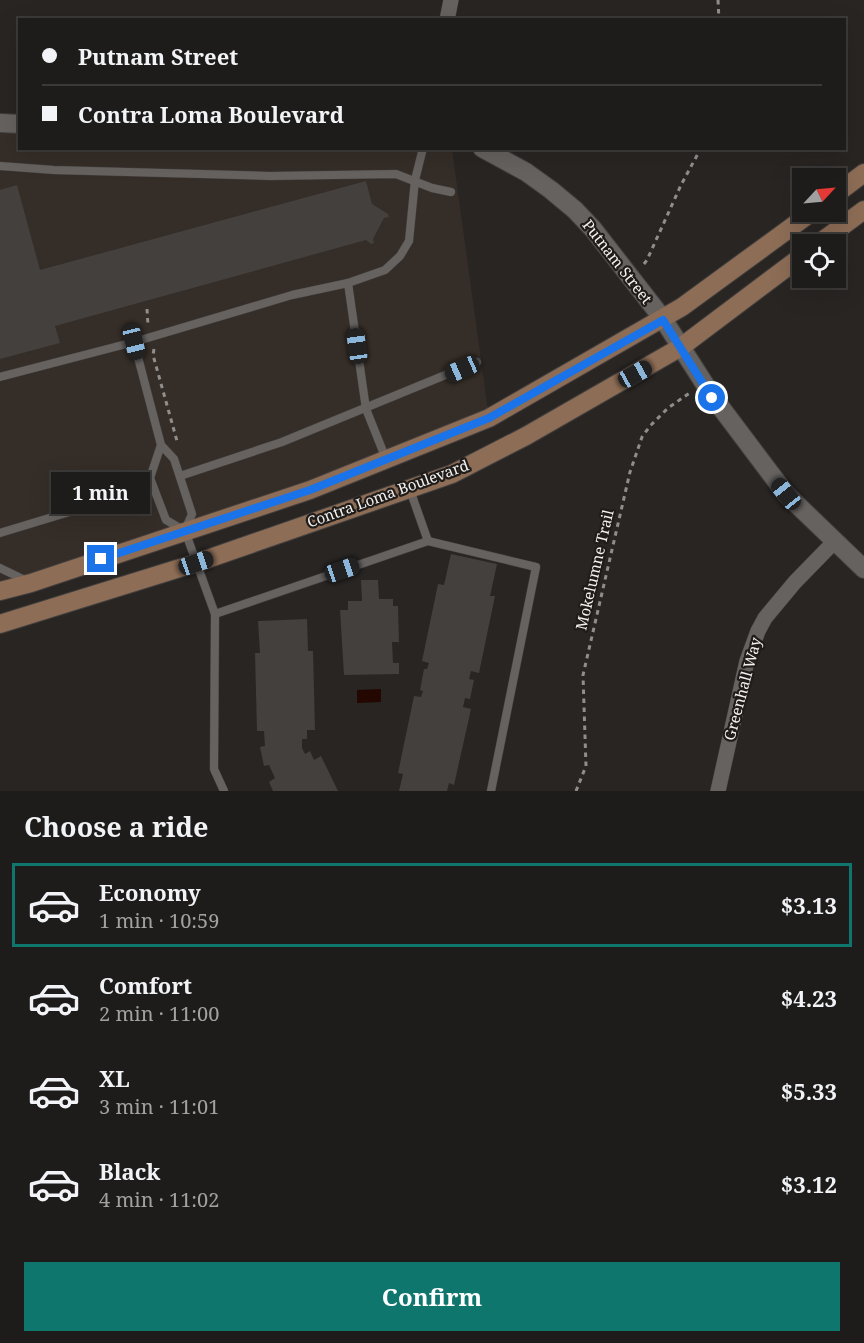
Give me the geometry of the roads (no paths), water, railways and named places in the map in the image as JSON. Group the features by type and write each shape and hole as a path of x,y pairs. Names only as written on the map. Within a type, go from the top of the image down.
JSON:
{"main road":[{"path":"846,186 864,173"},
{"path":"832,234 864,210"},
{"name":"Contra Loma Boulevard","path":"0,591 32,583 310,490 489,418 682,308 798,222"},
{"name":"Contra Loma Boulevard","path":"0,624 196,563 452,474 526,436 681,347 792,264"}],"street":[{"path":"447,18 451,0"},
{"path":"0,123 18,124"},
{"name":"Putnam Street","path":"486,150 526,172 575,210 593,229 663,320 703,383 750,449 786,494 864,569"},
{"name":"Greenhall Way","path":"718,791 747,661 758,631 765,618 795,582 834,542"}],"lane":[{"path":"0,377 134,342 292,295 348,283 385,270 400,256 409,241 415,180 422,150"},
{"path":"0,166 54,170 270,176 396,174 432,188 451,192"},
{"path":"348,283 366,409 387,460"},
{"path":"134,342 160,445 174,459 192,514 185,531"},
{"path":"180,477 282,442 477,363"},
{"path":"160,445 150,478 166,520 185,531 215,614 214,769 225,791"},
{"path":"0,533 122,496 150,478"},
{"path":"410,489 428,541"},
{"path":"215,614 428,541 537,567 490,791"},
{"path":"0,568 32,583"}]}
